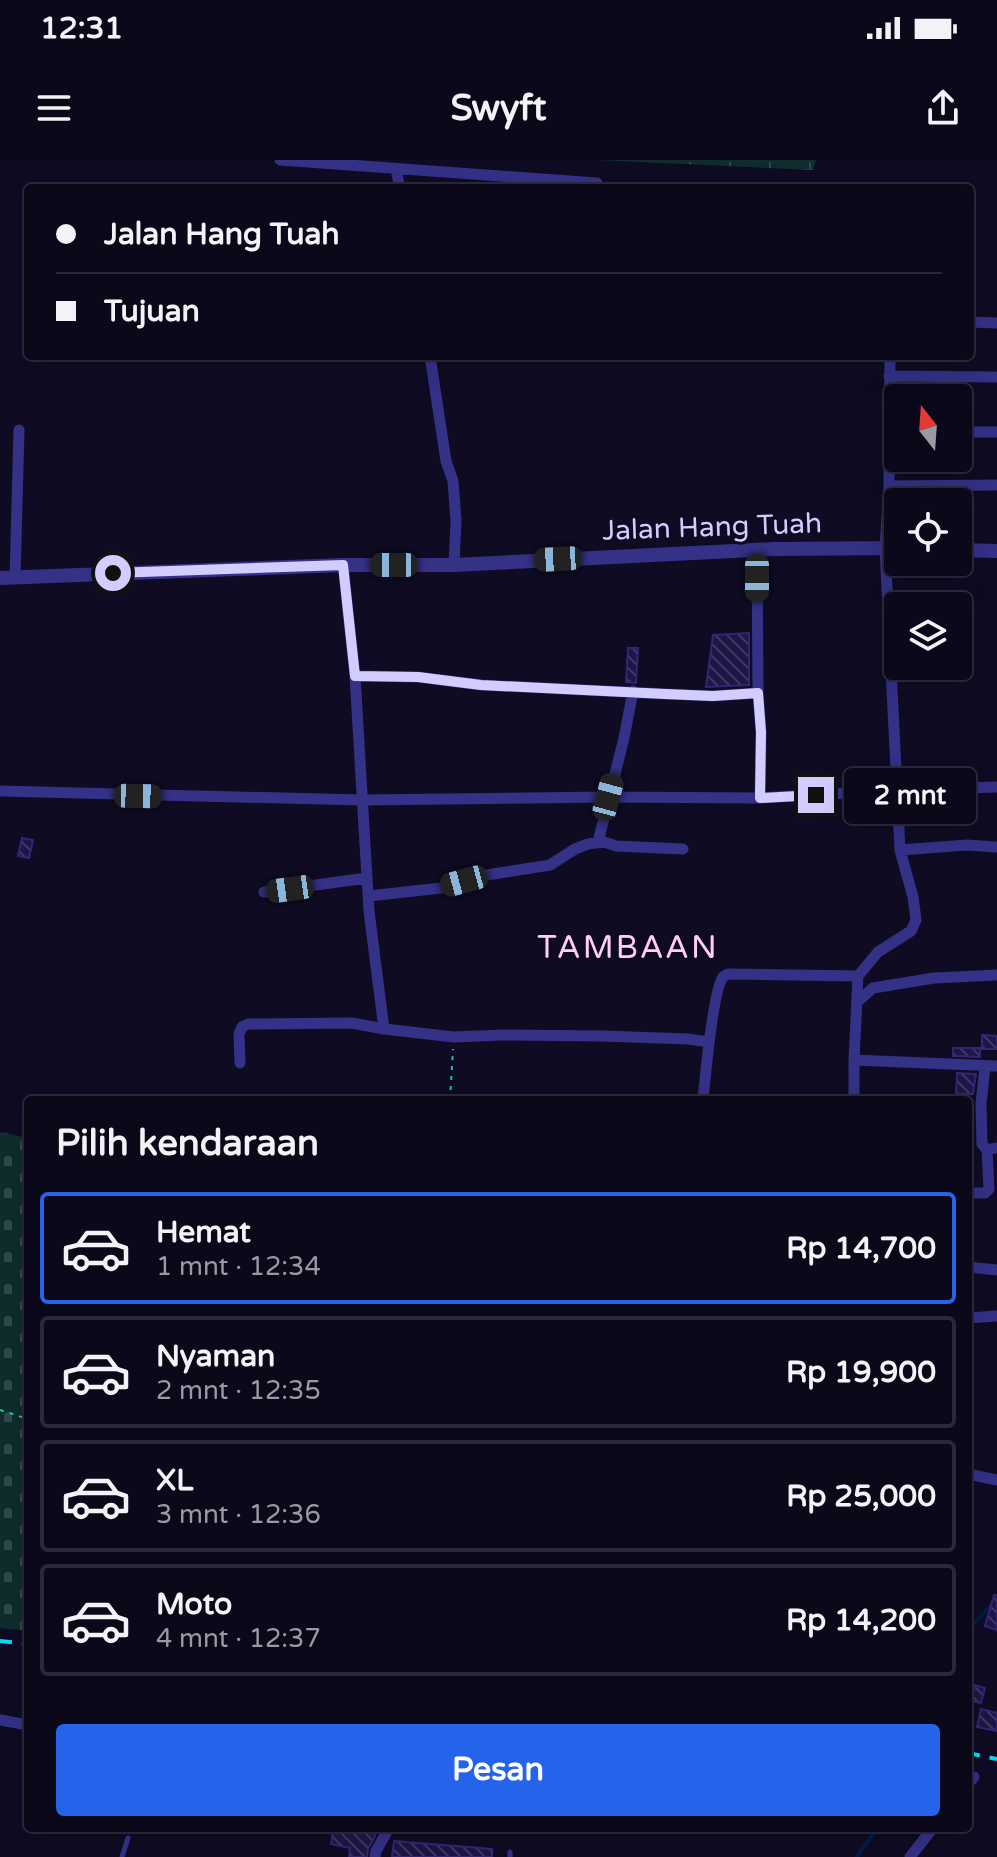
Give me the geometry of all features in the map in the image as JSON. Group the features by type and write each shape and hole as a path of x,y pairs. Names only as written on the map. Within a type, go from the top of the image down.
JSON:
{"street":[{"path":"280,160 597,183"},
{"path":"396,170 399,184"},
{"path":"974,322 997,323"},
{"path":"431,360 446,461 453,481 456,520 454,565"},
{"path":"890,360 890,384"},
{"path":"889,376 997,377"},
{"path":"8,578 19,430"},
{"path":"972,432 997,432"},
{"path":"890,472 889,486 997,485"},
{"name":"Jalan Hang Tuah","path":"8,578 343,565 454,565 757,550 884,548"},
{"path":"757,550 760,798"},
{"path":"972,550 997,551"},
{"path":"343,565 355,676 369,911 384,1029"},
{"path":"854,1096 858,976 878,952 911,931 916,920 900,850 893,576"},
{"path":"355,676 418,677 481,685 713,696 758,693"},
{"path":"598,842 633,691"},
{"path":"0,791 361,800 760,798 997,787"},
{"path":"369,896 441,888 487,875 550,865 575,849 598,842 616,846 683,849"},
{"path":"900,850 967,845 997,847"},
{"path":"264,892 367,878"},
{"path":"703,1096 709,1042 722,978 728,974 858,976"},
{"path":"857,1002 873,988 934,978 997,975"},
{"path":"240,1063 239,1034 242,1027 248,1024 352,1023 454,1037 603,1036 709,1042"},
{"path":"854,1060 991,1066 981,1104 982,1144 992,1149 988,1192 972,1193"},
{"path":"972,1267 997,1270"},
{"path":"972,1318 997,1316"},
{"path":"972,1475 997,1480"},
{"path":"0,1720 24,1724"},
{"path":"375,1857 387,1832"},
{"path":"910,1857 930,1832"}],"lane":[{"path":"122,1857 128,1838"}],"path":[{"path":"450,1096 454,1037"},
{"path":"0,1410 24,1418"}],"green space":[{"path":"597,160 816,160 813,170"},
{"path":"0,1132 24,1137 24,1631 0,1628"}],"building":[{"path":"749,633 749,685 706,687 713,635"},
{"path":"628,648 638,648 636,683 626,682"},
{"path":"22,838 33,840 29,858 18,856"},
{"path":"982,1035 997,1036 997,1049 982,1049"},
{"path":"953,1048 980,1048 980,1057 953,1056"},
{"path":"957,1073 976,1074 973,1094 956,1094"},
{"path":"994,1595 997,1595 997,1630 985,1626"},
{"path":"975,1685 985,1688 981,1703 972,1701"},
{"path":"981,1709 997,1713 997,1731 977,1727"},
{"path":"333,1832 376,1832 367,1857 349,1857 350,1848 331,1844"},
{"path":"394,1841 492,1849 492,1857 392,1857"}],"waterway":[{"path":"972,1626 997,1599"},
{"path":"857,1857 874,1832"}],"railway":[{"path":"0,1641 24,1644"},
{"path":"972,1754 997,1759"}],"district":[{"name":"TAMBAAN","path":"628,948"}],"route":[{"path":"113,573 343,565 355,676 418,677 481,685 665,694 713,696 758,693 760,798 816,795"}]}
